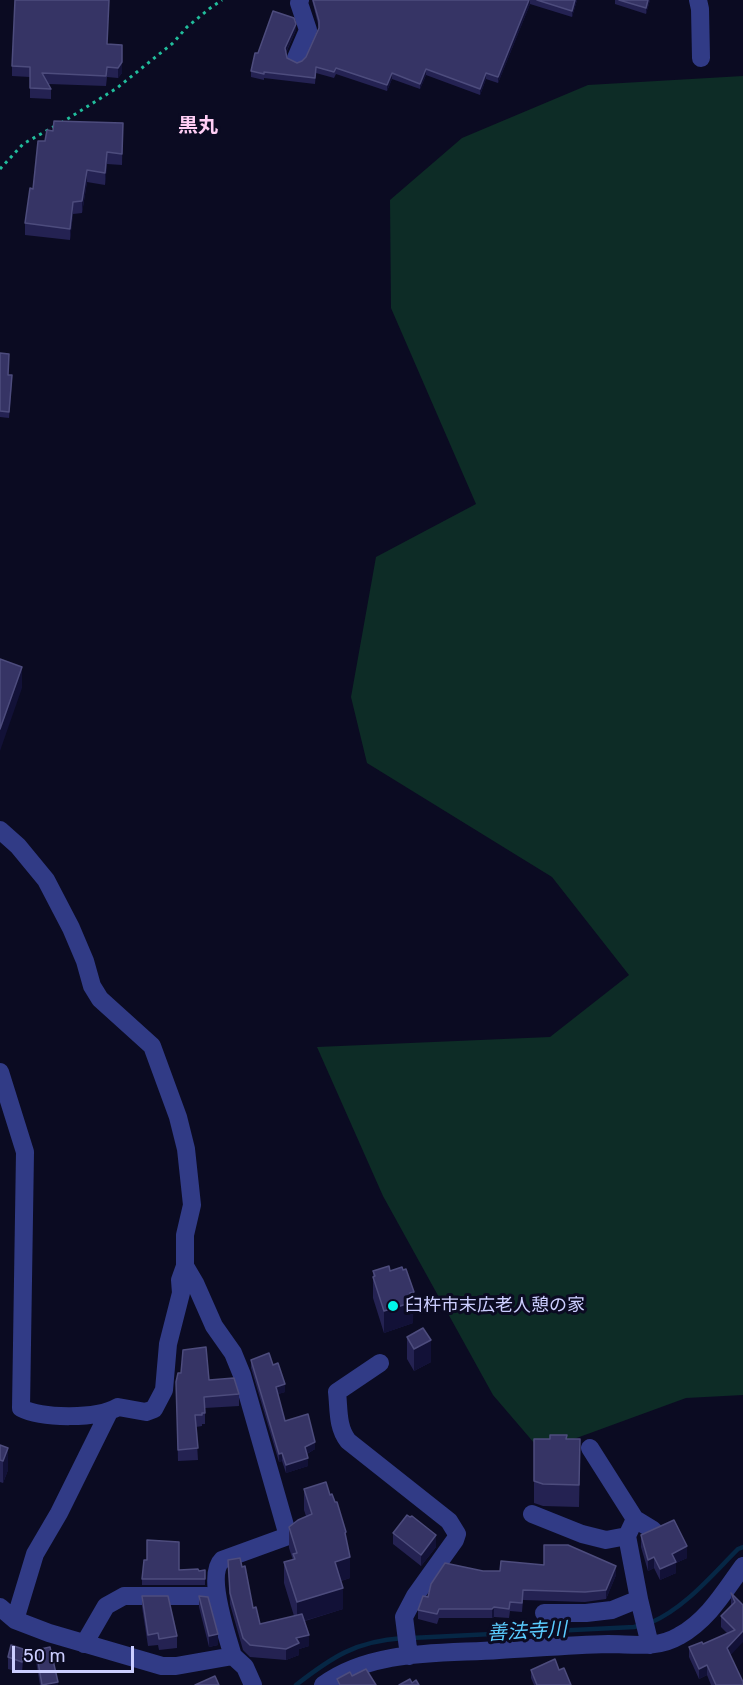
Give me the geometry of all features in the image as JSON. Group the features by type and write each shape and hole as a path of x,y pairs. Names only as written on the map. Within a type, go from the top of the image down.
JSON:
{"street":[{"path":"296,58 308,30 300,0"},
{"path":"698,0 701,58"},
{"path":"0,830 18,846 46,880 71,928 85,961 92,986 100,999 152,1046 178,1117 186,1149 192,1205 185,1235 185,1266 180,1280 181,1293 168,1344 164,1390 154,1409 146,1412 118,1407 109,1412 53,1417 31,1413 21,1408 25,1152 0,1072"},
{"path":"185,1266 214,1326 233,1353 242,1375 288,1536 222,1560 217,1566 217,1598 233,1656 245,1667 253,1685"},
{"path":"380,1363 337,1392 340,1429 348,1441 449,1521 457,1534 404,1617 409,1653"},
{"path":"15,1620 35,1554 109,1412"},
{"path":"590,1448 635,1519 653,1530"},
{"path":"532,1514 582,1534 606,1540 627,1536"},
{"path":"635,1519 627,1536 649,1641"},
{"path":"323,1685 348,1669 409,1653 668,1641 699,1622 714,1607 743,1566"},
{"path":"84,1644 106,1606 124,1596 217,1598"},
{"path":"544,1613 586,1613 640,1604"},
{"path":"0,1606 15,1620 49,1633 162,1666 176,1666 233,1656"}],"path":[{"path":"0,169 23,144 117,88 173,43 194,21 222,0"}],"green space":[{"path":"743,76 743,1395 686,1398 541,1451 493,1395 383,1196 317,1047 550,1037 629,975 552,877 367,763 351,697 376,557 476,504 391,308 390,200 462,138 588,85"}],"building":[{"path":"15,0 109,0 107,44 122,45 122,62 118,68 107,67 106,76 42,73 51,89 30,88 30,67 12,66"},
{"path":"313,0 529,0 498,77 486,73 480,89 426,69 420,84 392,73 387,85 336,68 334,72 316,67 315,78 251,71 255,53 258,53 273,11 294,18 296,24 285,48 287,58 297,63 306,57 319,28"},
{"path":"537,0 575,0 572,11"},
{"path":"619,0 648,0 646,8"},
{"path":"54,121 123,123 122,154 107,152 105,173 87,170 82,201 73,202 70,229 25,223 30,188 33,189 38,141 45,141 47,130 53,131"},
{"path":"0,353 9,354 8,375 12,375 9,412 0,411"},
{"path":"0,659 22,667 0,729"},
{"path":"389,1266 390,1271 402,1267 403,1270 406,1269 414,1292 410,1293 413,1302 384,1311 373,1271"},
{"path":"423,1328 431,1340 414,1349 407,1337"},
{"path":"206,1347 209,1380 234,1378 239,1394 204,1397 205,1413 195,1415 198,1448 178,1450 176,1382 178,1373 181,1373 183,1350"},
{"path":"269,1353 273,1365 278,1363 285,1384 276,1387 285,1421 308,1414 315,1442 305,1447 308,1458 286,1465 282,1453 279,1454 251,1360"},
{"path":"550,1435 567,1435 566,1439 580,1439 579,1485 543,1484 534,1481 534,1439 550,1439"},
{"path":"0,1445 8,1448 3,1461 0,1460"},
{"path":"326,1482 330,1495 332,1494 337,1502 346,1532 350,1557 335,1562 343,1588 297,1602 284,1562 295,1559 293,1554 297,1553 289,1527 312,1514 304,1489"},
{"path":"407,1515 412,1516 436,1535 421,1555 393,1533"},
{"path":"674,1520 687,1546 672,1554 676,1562 660,1569 654,1557 648,1560 641,1535"},
{"path":"147,1540 179,1542 179,1570 205,1570 205,1579 142,1579 144,1560 147,1560"},
{"path":"544,1545 568,1545 616,1566 606,1590 585,1592 523,1590 522,1603 510,1602 509,1609 494,1607 492,1609 439,1609 437,1614 418,1610 423,1596 428,1597 431,1584 445,1563 483,1571 500,1571 501,1561 544,1565"},
{"path":"240,1558 242,1567 245,1566 253,1608 256,1607 260,1624 302,1614 309,1635 296,1638 299,1643 286,1649 250,1645 243,1638 230,1593 228,1560"},
{"path":"731,1593 743,1605 743,1631 727,1648 743,1685 716,1685 707,1665 699,1669 689,1647 702,1642 703,1644 735,1630 721,1616 735,1602"},
{"path":"142,1596 168,1596 177,1636 159,1639 158,1633 148,1635"},
{"path":"199,1596 208,1597 218,1634 209,1636"},
{"path":"11,1645 23,1649 22,1662 8,1657"},
{"path":"50,1647 58,1682 42,1685 36,1650"},
{"path":"555,1659 559,1670 564,1668 571,1685 537,1685 531,1670"},
{"path":"366,1669 376,1685 340,1685 337,1679 350,1672 352,1676"},
{"path":"215,1676 219,1685 195,1685"},
{"path":"410,1679 412,1683 416,1680 419,1685 399,1685"}],"waterway":[{"name":"善法寺川","path":"650,1623 675,1609 738,1549 743,1547"},
{"name":"善法寺川","path":"411,1638 642,1625"},
{"name":"善法寺川","path":"296,1685 345,1652 372,1643 403,1638"}],"place":[{"name":"臼杵市末広老人憩の家","path":"393,1306"}],"district":[{"name":"黒丸","path":"198,126"}]}
